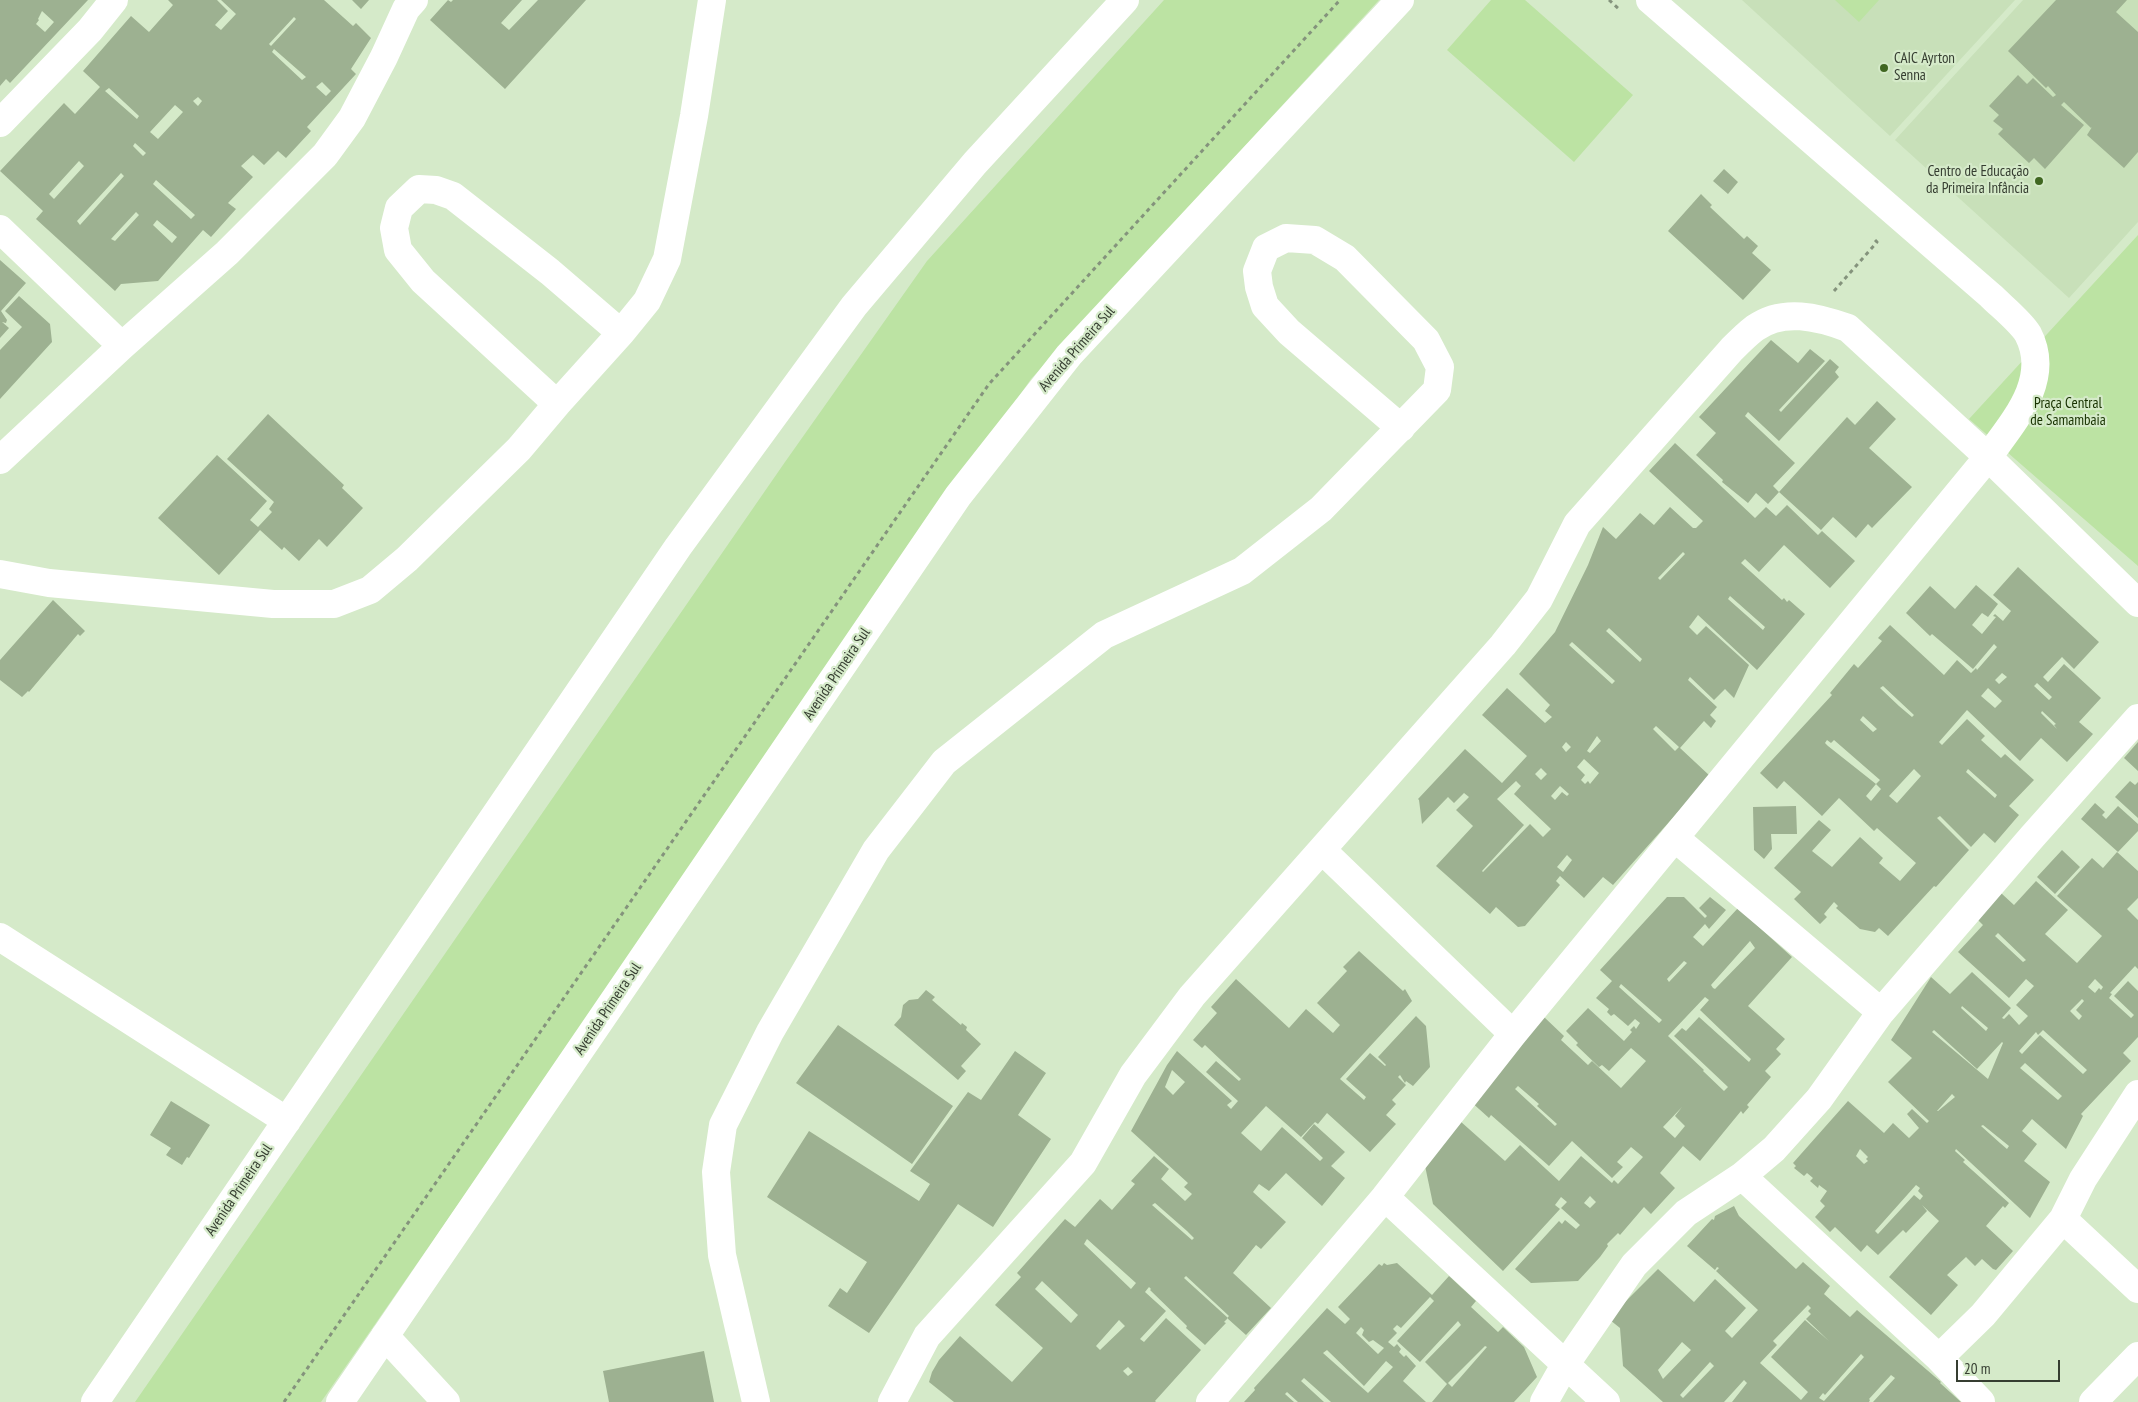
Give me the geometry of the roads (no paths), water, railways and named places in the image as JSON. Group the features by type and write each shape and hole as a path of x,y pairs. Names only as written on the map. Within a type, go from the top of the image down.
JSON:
{"street":[{"path":"0,123 90,30 114,0"},
{"path":"0,460 122,346 227,253 325,155 352,118 384,57 406,9 414,0"},
{"path":"0,574 49,583 273,604 334,604 370,590 407,559 519,449 647,301 667,259 694,116 712,0"},
{"name":"Avenida Primeira Sul","path":"95,1402 678,547 854,306 974,163 1125,0"},
{"name":"Avenida Primeira Sul","path":"340,1402 958,496 1069,355 1400,0"},
{"path":"1210,1402 1385,1197 1513,1034 1988,457 2026,406 2034,378 2036,357 2027,333 1990,296 1650,0"},
{"path":"557,404 423,281 398,250 394,228 399,208 418,189 436,190 453,196 550,272 621,333"},
{"path":"0,229 122,346"},
{"path":"756,1402 722,1255 716,1172 723,1125 770,1032 876,850 944,762 1104,635 1242,571 1321,509 1401,428 1437,390 1440,367 1426,340 1345,258 1315,240 1286,238 1266,248 1257,271 1259,287 1265,306 1289,332 1401,428"},
{"path":"892,1402 927,1336 1083,1163 1133,1075 1192,996 1503,645 1539,599 1576,524 1732,349 1756,328 1775,318 1800,316 1825,320 1848,328 1988,457 2138,603"},
{"path":"1544,1402 1565,1365 1634,1266 1686,1213 1742,1176 1774,1149 1819,1098 1881,1012 2138,718"},
{"path":"1675,838 1881,1012"},
{"path":"1322,850 1513,1034"},
{"path":"0,937 287,1121"},
{"path":"1939,1358 1983,1315 2063,1219 2083,1178 2138,1094"},
{"path":"1742,1176 1939,1358 1981,1402"},
{"path":"1385,1197 1606,1402"},
{"path":"2063,1219 2138,1289"},
{"path":"385,1336 446,1402"},
{"path":"2094,1402 2138,1356"}],"place":[{"name":"CAIC Ayrton Senna","path":"1884,68"},
{"name":"Centro de Educação da Primeira Infância","path":"2039,181"}],"park label":[{"name":"Praça Central de Samambaia","path":"2068,412"}]}
